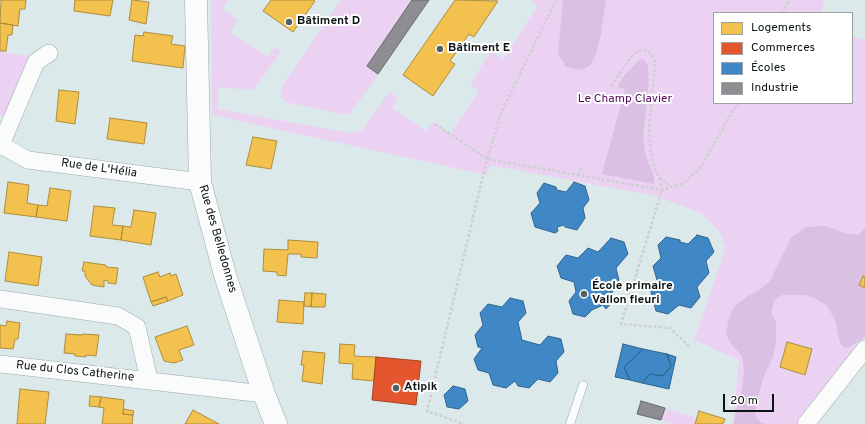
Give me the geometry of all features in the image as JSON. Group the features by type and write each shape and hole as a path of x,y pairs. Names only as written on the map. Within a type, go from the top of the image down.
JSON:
{"main road":[{"name":"Rue des Belledonnes","path":"196,0 200,182 225,275 264,394 276,424"}],"street":[{"name":"Rue de L'Hélia","path":"49,53 36,62 0,146 28,160 200,182"},
{"name":"Rue du Clos Catherine","path":"0,299 118,316 137,327 149,380"},
{"path":"806,424 865,349"},
{"name":"Rue du Clos Catherine","path":"0,364 264,394"}],"lane":[{"path":"570,424 583,384"}],"path":[{"path":"464,424 427,411 487,159 502,111 556,0"},
{"path":"783,12 789,0"},
{"path":"611,86 632,56 638,51 644,50 649,52 654,58 655,63 649,130 651,155 655,169 660,178 662,190 621,324 670,328 691,348"},
{"path":"435,124 487,159 662,190 684,183 701,167 732,112 738,104"},
{"path":"578,175 581,168"},
{"path":"660,178 672,187"}],"green space":[{"name":"Le Champ Clavier","path":"211,0 228,0 222,9 238,20 230,32 268,57 275,47 281,51 253,89 248,90 218,87 218,109 351,133 359,132 364,128 389,92 398,98 392,108 427,131 433,122 450,134 479,91 470,84 491,51 503,59 538,5 531,0 824,0 822,12 713,12 713,104 853,104 853,36 865,40 865,337 847,362 797,424 733,424 739,360 694,340 726,248 719,231 701,213 655,196 490,165 487,175 212,115"},
{"path":"341,0 412,0 367,66 378,74 351,113 345,115 286,102 280,95 283,84"},
{"path":"563,0 606,0 601,34 596,54 590,66 580,70 566,67 558,54"},
{"path":"0,52 29,56 5,116 0,115"},
{"path":"640,59 644,60 648,66 649,79 643,139 646,157 654,176 654,184 602,174 625,89 617,87 624,76"},
{"path":"825,226 845,233 858,235 865,228 865,337 850,347 844,348 840,343 835,320 827,306 816,299 805,295 782,295 775,300 772,308 772,315 776,322 776,342 773,357 764,376 755,415 760,422 766,424 733,424 742,389 744,370 742,356 732,345 726,334 729,317 735,306 770,281 791,238 806,227"},
{"path":"665,408 697,418 695,424 673,424 661,420"}],"building: Logements":[{"path":"1,0 26,0 25,9 20,9 18,26 0,23"},
{"path":"75,0 113,0 110,16 74,11"},
{"path":"132,0 149,2 146,24 129,20"},
{"name":"Bâtiment D","path":"271,0 315,1 293,32 263,11"},
{"name":"Bâtiment E","path":"455,0 498,1 474,37 469,34 450,61 455,64 433,96 403,75"},
{"path":"0,23 13,25 12,35 8,35 6,51 0,51"},
{"path":"144,32 173,36 171,44 185,46 183,68 132,61 135,35 143,36"},
{"path":"59,90 79,92 75,124 56,121"},
{"path":"110,118 147,123 144,144 107,139"},
{"path":"253,137 277,141 271,169 246,165"},
{"path":"8,182 29,185 27,203 38,205 36,217 4,213"},
{"path":"50,188 71,191 67,221 36,217 38,205 47,206"},
{"path":"94,206 115,208 112,225 123,226 121,240 90,236"},
{"path":"134,210 156,213 151,245 121,240 123,226 131,227"},
{"path":"288,240 318,242 317,258 301,257 301,254 288,254 286,276 277,275 277,272 263,271 264,249 288,250"},
{"path":"9,252 42,257 38,286 5,281"},
{"path":"84,262 118,268 116,284 108,283 108,281 104,280 104,287 92,285 85,276 85,271 82,271"},
{"path":"158,272 160,277 170,273 171,276 176,274 183,295 168,301 166,297 151,302 143,277"},
{"path":"863,276 865,277 865,288 859,285"},
{"path":"305,293 312,293 311,307 304,306"},
{"path":"312,293 326,294 325,307 311,307"},
{"path":"166,297 168,301 153,306 151,302"},
{"path":"279,300 304,302 303,324 277,322"},
{"path":"7,321 20,323 18,339 15,339 13,349 0,348 0,325 6,326"},
{"path":"187,326 194,345 179,350 183,360 174,363 164,361 155,337"},
{"path":"66,334 99,335 96,356 75,356 75,354 64,353"},
{"path":"787,342 812,349 805,375 780,367"},
{"path":"340,344 355,345 354,356 376,357 374,381 352,379 353,364 339,363"},
{"path":"303,351 325,353 322,384 302,381 304,365 301,365"},
{"path":"20,389 49,392 45,424 17,424"},
{"path":"90,396 101,397 99,407 89,406"},
{"path":"101,397 124,400 123,414 133,415 132,424 102,424 104,408 99,407"},
{"path":"124,409 134,411 133,415 123,414"},
{"path":"193,410 219,424 185,424"},
{"path":"699,411 725,419 723,424 695,424"}],"building: Commerces":[{"name":"Atipik","path":"376,357 421,361 416,405 372,400"}],"building: Écoles":[{"path":"574,182 585,186 589,200 583,208 585,218 577,230 565,227 564,225 557,227 558,231 555,233 535,227 531,213 540,203 537,193 544,183 556,187 557,190 566,192"},
{"path":"697,235 708,238 714,252 706,261 709,273 697,287 700,297 691,308 679,305 668,314 656,311 650,288 653,286 656,287 658,280 653,266 661,258 658,245 666,237 680,240 680,242 688,244"},
{"path":"611,238 624,242 628,254 616,268 619,280 612,288 614,300 606,309 603,305 592,310 585,317 573,314 569,301 576,292 574,282 561,278 557,266 566,255 578,258 588,248 598,252"},
{"path":"510,298 523,301 526,313 518,322 522,340 540,345 548,336 561,339 564,352 556,361 558,373 550,382 538,379 529,388 518,386 515,381 506,388 493,385 489,373 478,370 474,359 482,348 478,347 475,335 483,325 480,313 488,304 502,307"},
{"path":"623,344 643,349 624,367 630,380 615,377"},
{"path":"643,349 667,354 671,366 663,376 650,374 642,383 630,380 624,367"},
{"path":"667,354 676,357 669,389 642,383 650,374 663,376 671,366"},
{"path":"453,386 465,389 468,401 459,409 447,407 444,395"}],"building: Industrie":[{"path":"412,0 429,0 378,74 367,66"},
{"path":"641,401 665,408 661,420 637,414"}],"place":[{"name":"Bâtiment D","path":"289,22"},
{"name":"Bâtiment E","path":"440,49"},
{"name":"École primaire Vallon fleuri","path":"584,294"},
{"name":"Atipik","path":"396,388"}]}
